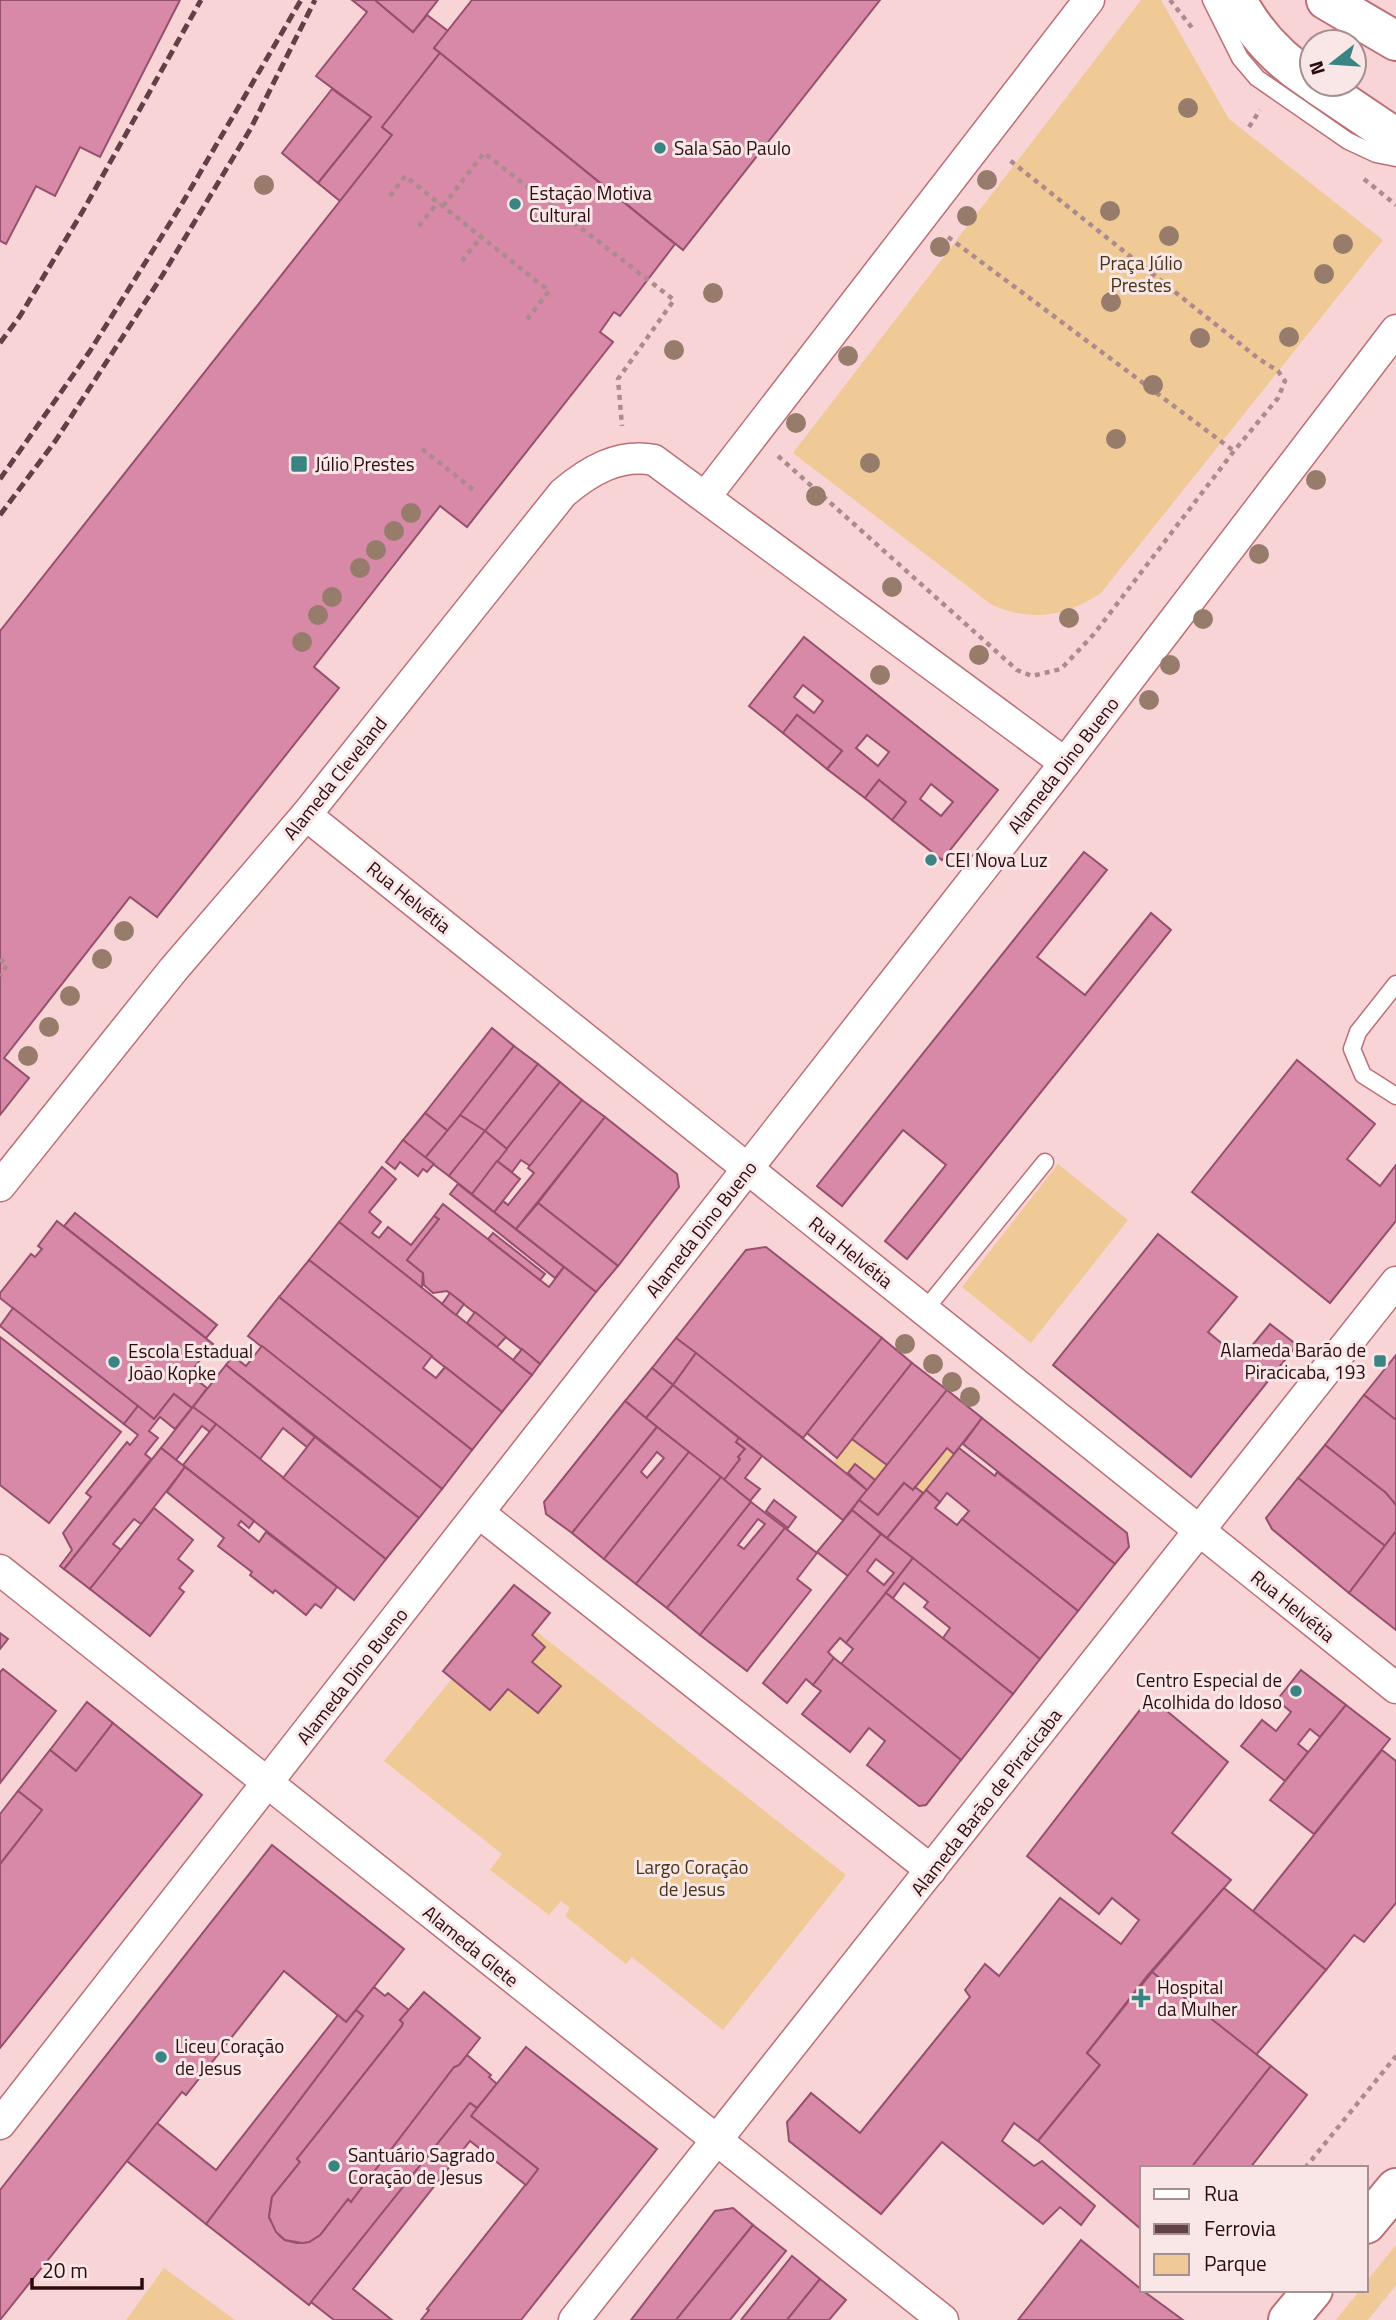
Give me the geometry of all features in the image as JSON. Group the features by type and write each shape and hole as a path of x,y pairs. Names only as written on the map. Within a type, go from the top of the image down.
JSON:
{"main road":[{"path":"1237,0 1245,16 1270,46 1298,72"},
{"path":"1326,0 1396,41"},
{"path":"1360,0 1396,29"},
{"path":"1336,98 1396,138"},
{"path":"1368,2222 1396,2188"},
{"path":"1288,2320 1310,2292"}],"street":[{"path":"1065,763 706,496 1089,0"},
{"name":"Alameda Dino Bueno","path":"0,2123 1065,763 1396,330"},
{"name":"Alameda Cleveland","path":"0,1186 173,970 306,815 563,493 602,466 641,457 654,460 706,496"},
{"name":"Rua Helvétia","path":"306,815 1396,1688"},
{"name":"Alameda Barão de Piracicaba","path":"574,2320 1396,1282"},
{"path":"479,1513 931,1870"},
{"name":"Alameda Glete","path":"0,1570 943,2320"}],"lane":[{"path":"1210,0 1240,58 1257,78 1348,141 1376,154 1396,158"},
{"path":"1396,984 1358,1032 1352,1049 1363,1075 1396,1096"},
{"path":"925,1311 1045,1162"}],"path":[{"path":"1249,127 1265,104"},
{"path":"419,226 484,153 674,300 618,379 625,459"},
{"path":"754,435 1017,670 1032,676 1061,669 1094,634 1234,451 1278,398 1285,381 1278,371 1259,359 1006,158"},
{"path":"390,196 405,176 549,291 525,322"},
{"path":"944,234 1234,451"},
{"path":"462,261 481,237"},
{"path":"422,449 475,491"},
{"path":"0,959 7,965 0,976"},
{"path":"1307,2166 1396,2056"}],"green space":[{"name":"Praça Júlio Prestes","path":"1141,0 1161,0 1229,119 1383,240 1101,593 1061,612 1021,614 992,605 793,453"},
{"path":"1058,1164 1128,1220 1031,1343 962,1287"},
{"path":"852,1439 887,1465 875,1480 855,1464 848,1473 833,1462"},
{"path":"947,1448 954,1454 923,1493 915,1487"},
{"name":"Largo Coração de Jesus","path":"509,1610 846,1875 723,2030 632,1957 626,1964 565,1916 570,1908 561,1901 549,1915 490,1870 502,1854 384,1761"},
{"path":"1396,2245 1396,2285 1368,2320 1336,2320 1358,2292 1368,2292 1368,2280"},
{"path":"164,2268 235,2320 126,2320"}],"building":[{"path":"0,0 180,0 100,157 80,147 55,196 36,186 6,244 0,241"},
{"path":"352,0 375,0 413,32 427,15 448,31 434,48 440,53 382,127 392,135 340,201 318,183 371,117 316,76 367,12"},
{"path":"375,0 438,0 413,32"},
{"name":"Sala São Paulo","path":"472,0 880,0 683,250 434,48"},
{"name":"Júlio Prestes","path":"440,53 675,244 620,316 614,312 600,332 613,342 467,527 440,506 314,667 339,688 157,917 130,897 4,1058 29,1078 0,1115 0,631 392,135 382,127"},
{"path":"332,89 371,117 318,183 282,153"},
{"path":"804,637 998,790 942,860 892,820 906,802 879,780 865,798 827,769 842,751 797,715 783,733 749,706","holes":["803,685 823,701 814,713 794,697","867,735 889,752 878,766 856,748","931,784 953,802 941,816 920,799"]},
{"path":"797,715 842,751 827,769 783,733"},
{"path":"879,780 906,802 892,820 865,798"},
{"path":"1084,852 1107,870 1037,957 1085,995 1151,913 1171,930 907,1259 885,1241 946,1165 903,1130 842,1206 817,1186"},
{"path":"492,1028 514,1046 448,1131 425,1113"},
{"path":"514,1046 538,1064 485,1131 460,1115"},
{"path":"1297,1060 1375,1124 1347,1159 1380,1186 1396,1165 1396,1221 1330,1303 1192,1192"},
{"path":"538,1064 560,1082 507,1149 485,1131"},
{"path":"560,1082 582,1100 530,1166 521,1160 512,1172 497,1161"},
{"path":"582,1100 605,1117 516,1229 494,1212 503,1201 508,1205 534,1173 528,1168"},
{"path":"425,1113 448,1131 425,1158 403,1140"},
{"path":"460,1115 485,1131 449,1176 425,1158"},
{"path":"605,1117 677,1174 679,1187 618,1266 538,1203"},
{"path":"485,1131 507,1149 472,1194 449,1176"},
{"path":"403,1140 434,1164 427,1172 423,1169 418,1176 400,1162 395,1169 386,1162"},
{"path":"497,1161 520,1179 494,1212 472,1194"},
{"path":"382,1167 396,1179 369,1212 381,1222 372,1233 379,1238 388,1227 411,1245 434,1216 439,1219 407,1260 423,1273 422,1288 339,1222"},
{"path":"458,1184 564,1267 555,1278 450,1194"},
{"path":"538,1203 618,1266 596,1292 516,1229"},
{"path":"443,1204 549,1287 564,1267 596,1292 540,1364 447,1291 433,1293 424,1285 423,1273 407,1260 439,1219 434,1216"},
{"path":"75,1213 217,1325 206,1338 64,1226"},
{"path":"57,1221 213,1344 189,1374 207,1388 192,1408 174,1394 154,1419 0,1298 0,1293 31,1254 35,1257 42,1249 38,1246"},
{"path":"339,1222 532,1375 502,1412 309,1260"},
{"path":"493,1233 545,1274 540,1280 488,1239"},
{"path":"1158,1234 1237,1297 1208,1332 1241,1359 1270,1324 1297,1345 1191,1477 1053,1365"},
{"path":"766,1247 882,1338 803,1438 676,1338 746,1250"},
{"path":"309,1260 432,1356 423,1368 436,1378 445,1367 502,1412 472,1450 279,1297"},
{"path":"450,1293 464,1304 456,1315 442,1304"},
{"path":"279,1297 472,1450 442,1489 248,1336"},
{"path":"13,1308 138,1406 124,1424 0,1326"},
{"path":"475,1312 506,1337 497,1347 467,1323"},
{"path":"0,1337 121,1432 49,1523 0,1485"},
{"path":"676,1338 696,1353 673,1385 652,1368"},
{"path":"882,1338 912,1363 837,1458 807,1433"},
{"path":"262,1346 442,1489 419,1518 226,1365 233,1356 246,1366"},
{"path":"522,1349 540,1364 532,1375 513,1360"},
{"path":"696,1353 867,1490 843,1520 673,1385"},
{"path":"1396,1355 1396,1420 1364,1395"},
{"path":"912,1363 947,1390 887,1465 852,1439"},
{"path":"226,1365 315,1437 307,1447 283,1428 260,1459 193,1407"},
{"path":"652,1368 673,1385 646,1418 625,1401"},
{"path":"673,1385 739,1438 736,1442 745,1449 724,1480 646,1418"},
{"path":"947,1390 982,1418 954,1454 947,1448 913,1490 904,1483 878,1515 859,1500"},
{"path":"174,1394 192,1408 175,1429 160,1417 149,1431 158,1438 145,1454 151,1459 64,1569 60,1566 72,1550 63,1533 91,1497 86,1493 127,1442 130,1445 138,1435 124,1424 138,1406 154,1419"},
{"path":"1364,1395 1396,1420 1396,1505 1386,1493 1325,1445"},
{"path":"625,1401 657,1427 572,1533 546,1514 544,1502"},
{"path":"193,1407 216,1424 210,1432 202,1426 176,1460 161,1448"},
{"path":"982,1418 1127,1533 1129,1547 1115,1564 963,1444"},
{"path":"216,1424 386,1559 354,1600 183,1465"},
{"path":"657,1427 689,1452 604,1559 572,1533","holes":["657,1452 664,1458 647,1478 641,1472"]},
{"path":"315,1437 419,1518 386,1559 283,1478"},
{"path":"739,1438 762,1456 745,1478 760,1489 750,1501 724,1480 745,1449 736,1442"},
{"path":"1325,1445 1386,1493 1396,1505 1396,1531 1385,1546 1298,1478"},
{"path":"161,1448 185,1467 141,1524 134,1519 113,1544 121,1550 90,1589 64,1569"},
{"path":"959,1448 995,1476 997,1472 1115,1564 1078,1611 962,1519 969,1511 947,1493 940,1502 926,1490"},
{"path":"689,1452 721,1477 636,1584 604,1559"},
{"path":"855,1464 875,1480 867,1490 848,1473"},
{"path":"185,1467 254,1521 249,1528 241,1521 238,1525 259,1542 266,1532 337,1587 321,1608 315,1604 306,1615 275,1590 273,1593 250,1575 252,1572 218,1546 224,1538 167,1492"},
{"path":"721,1477 751,1502 667,1608 636,1584"},
{"path":"1298,1478 1385,1546 1349,1593 1272,1529 1266,1518"},
{"path":"904,1483 923,1493 887,1538 852,1510 859,1500 878,1515"},
{"path":"926,1490 940,1502 935,1508 957,1525 962,1519 1078,1611 1040,1659 887,1538"},
{"path":"774,1500 796,1517 788,1528 766,1511"},
{"path":"751,1502 785,1528 700,1635 667,1608","holes":["758,1519 765,1524 744,1549 738,1545"]},
{"path":"154,1508 193,1540 178,1559 193,1571 179,1588 184,1592 150,1636 90,1589"},
{"path":"852,1510 881,1534 848,1576 817,1552"},
{"path":"785,1528 817,1553 797,1579 811,1590 747,1671 700,1635"},
{"path":"1396,1531 1396,1630 1349,1593"},
{"path":"881,1534 913,1558 846,1643 840,1638 828,1652 834,1658 813,1685 806,1679 787,1703 763,1683","holes":["876,1559 894,1573 884,1585 867,1571"]},
{"path":"913,1558 1040,1659 1013,1694 943,1638 950,1628 924,1607 928,1602 904,1583 893,1598 886,1593"},
{"path":"514,1585 550,1613 532,1635 545,1647 532,1662 561,1686 538,1713 508,1689 490,1710 443,1671"},
{"path":"886,1593 1013,1694 961,1760 841,1664 853,1649 846,1643"},
{"path":"0,1633 8,1639 0,1649"},
{"path":"834,1658 961,1760 926,1805 919,1806 867,1765 885,1741 869,1728 850,1752 802,1714 821,1691 813,1685"},
{"path":"3,1669 56,1711 0,1783 0,1672"},
{"path":"1301,1670 1346,1705 1320,1737 1310,1729 1298,1744 1308,1752 1285,1781 1241,1746 1262,1720 1276,1731 1291,1712 1277,1700"},
{"path":"1150,1697 1228,1762 1172,1833 1231,1880 1148,1975 1087,2053 1100,2065 1038,2141 1014,2123 1002,2141 1034,2166 1042,2161 1095,2206 1081,2225 1060,2207 1043,2224 942,2142 881,2214 789,2141 787,2122 811,2093 860,2133 970,1997 965,1990 985,1964 999,1976 1060,1898 1121,1944 1139,1920 1112,1898 1099,1914 1027,1856"},
{"path":"87,1702 113,1723 76,1771 50,1750"},
{"path":"1346,1705 1390,1739 1314,1834 1270,1800"},
{"path":"113,1723 202,1795 0,2048 0,1864 42,1810 18,1791 50,1750 76,1771"},
{"path":"1382,1750 1396,1761 1396,1903 1364,1942 1354,1935 1326,1970 1253,1911"},
{"path":"18,1791 42,1810 0,1864 0,1814"},
{"name":"Liceu Coração de Jesus","path":"272,1845 404,1949 346,2022 284,1971 186,2095 182,2092 0,2320 0,2190"},
{"path":"1224,1888 1326,1970 1256,2055 1152,1972"},
{"path":"1152,1972 1271,2066 1193,2166 1140,2166 1140,2228 1038,2141 1100,2065 1087,2053"},
{"path":"374,1987 385,1996 388,1993 409,2010 400,2020 402,2026 297,2159 300,2162 272,2197 269,2217 285,2240 309,2242 320,2235 348,2199 351,2202 454,2067 467,2055 491,2075 489,2077 497,2084 477,2108 470,2103 309,2305 206,2224 363,2016 356,2010"},
{"path":"424,1992 480,2038 459,2065 454,2067 351,2202 348,2199 320,2235 302,2243 285,2240 276,2232 269,2217 272,2197 300,2162 297,2159 402,2026 400,2020"},
{"path":"356,2010 363,2016 206,2224 127,2161 157,2123 216,2170 338,2015 346,2022"},
{"path":"526,2047 657,2149 521,2320 421,2320 538,2169 471,2116"},
{"path":"1271,2066 1307,2095 1252,2166 1193,2166"},
{"path":"470,2103 477,2108 471,2116 538,2169 526,2185 470,2141 353,2289 392,2320 334,2320 311,2302"},
{"path":"733,2208 753,2225 676,2320 631,2320 715,2211"},
{"path":"753,2225 786,2251 730,2320 676,2320"},
{"path":"1081,2240 1140,2288 1140,2292 1145,2292 1183,2320 1018,2320"},
{"path":"792,2256 820,2279 787,2320 741,2320"},
{"path":"820,2279 846,2300 829,2320 787,2320"}],"railway":[{"path":"0,343 20,316 84,209 201,0"},
{"path":"0,479 90,351 180,207 301,0"},
{"path":"0,515 56,440 162,276 251,128 315,0"}],"place":[{"name":"Sala São Paulo","path":"660,148"},
{"name":"Estação Motiva Cultural","path":"515,204"},
{"name":"Júlio Prestes","path":"299,464"},
{"name":"CEI Nova Luz","path":"931,860"},
{"name":"Alameda Barão de Piracicaba, 193","path":"1380,1361"},
{"name":"Escola Estadual João Kopke","path":"114,1362"},
{"name":"Centro Especial de Acolhida do Idoso","path":"1296,1691"},
{"name":"Hospital da Mulher","path":"1141,1998"},
{"name":"Liceu Coração de Jesus","path":"161,2057"},
{"name":"Santuário Sagrado Coração de Jesus","path":"334,2166"}]}
